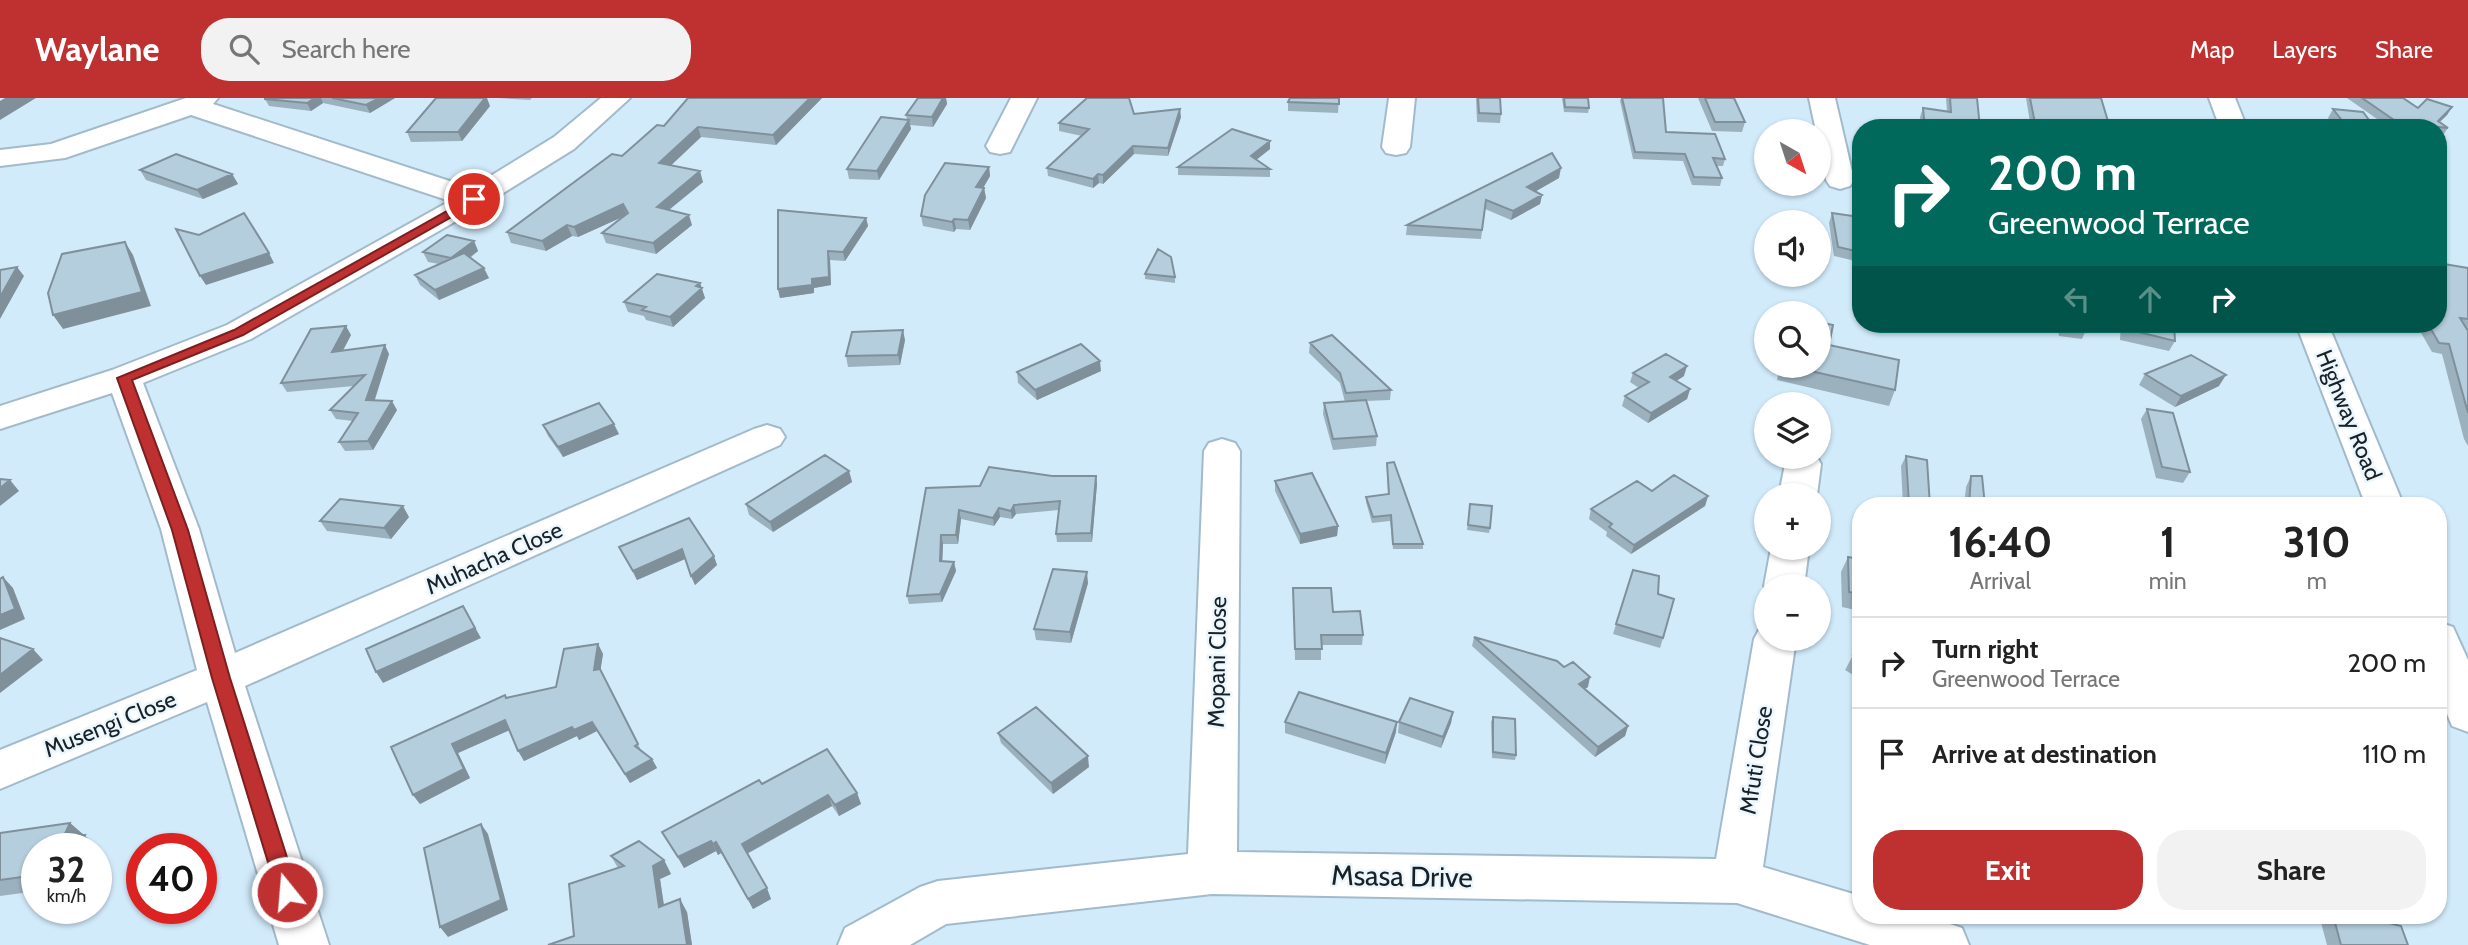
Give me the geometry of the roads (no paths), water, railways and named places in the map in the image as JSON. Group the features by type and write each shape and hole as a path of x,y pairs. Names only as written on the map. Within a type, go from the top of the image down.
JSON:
{"street":[{"path":"0,418 124,378 239,332 474,199 564,143 617,98"},
{"path":"1000,146 1024,98"},
{"path":"1396,147 1402,98"},
{"path":"1822,98 1840,180"},
{"path":"2222,98 2230,119"},
{"path":"0,158 55,152 198,102 474,199"},
{"name":"Highway Road","path":"2316,333 2381,497"},
{"path":"124,378 180,530 221,678 304,945"},
{"name":"Muhacha Close","path":"221,678 766,437"},
{"name":"Mopani Close","path":"1212,873 1222,451"},
{"name":"Mfuti Close","path":"1737,881 1773,651"},
{"path":"2447,661 2468,714"},
{"name":"Musengi Close","path":"0,770 221,678"},
{"name":"Msasa Drive","path":"863,945 938,903 1212,873 1737,881 1852,917"},
{"name":"Msasa Drive","path":"1876,924 1944,945"}]}
